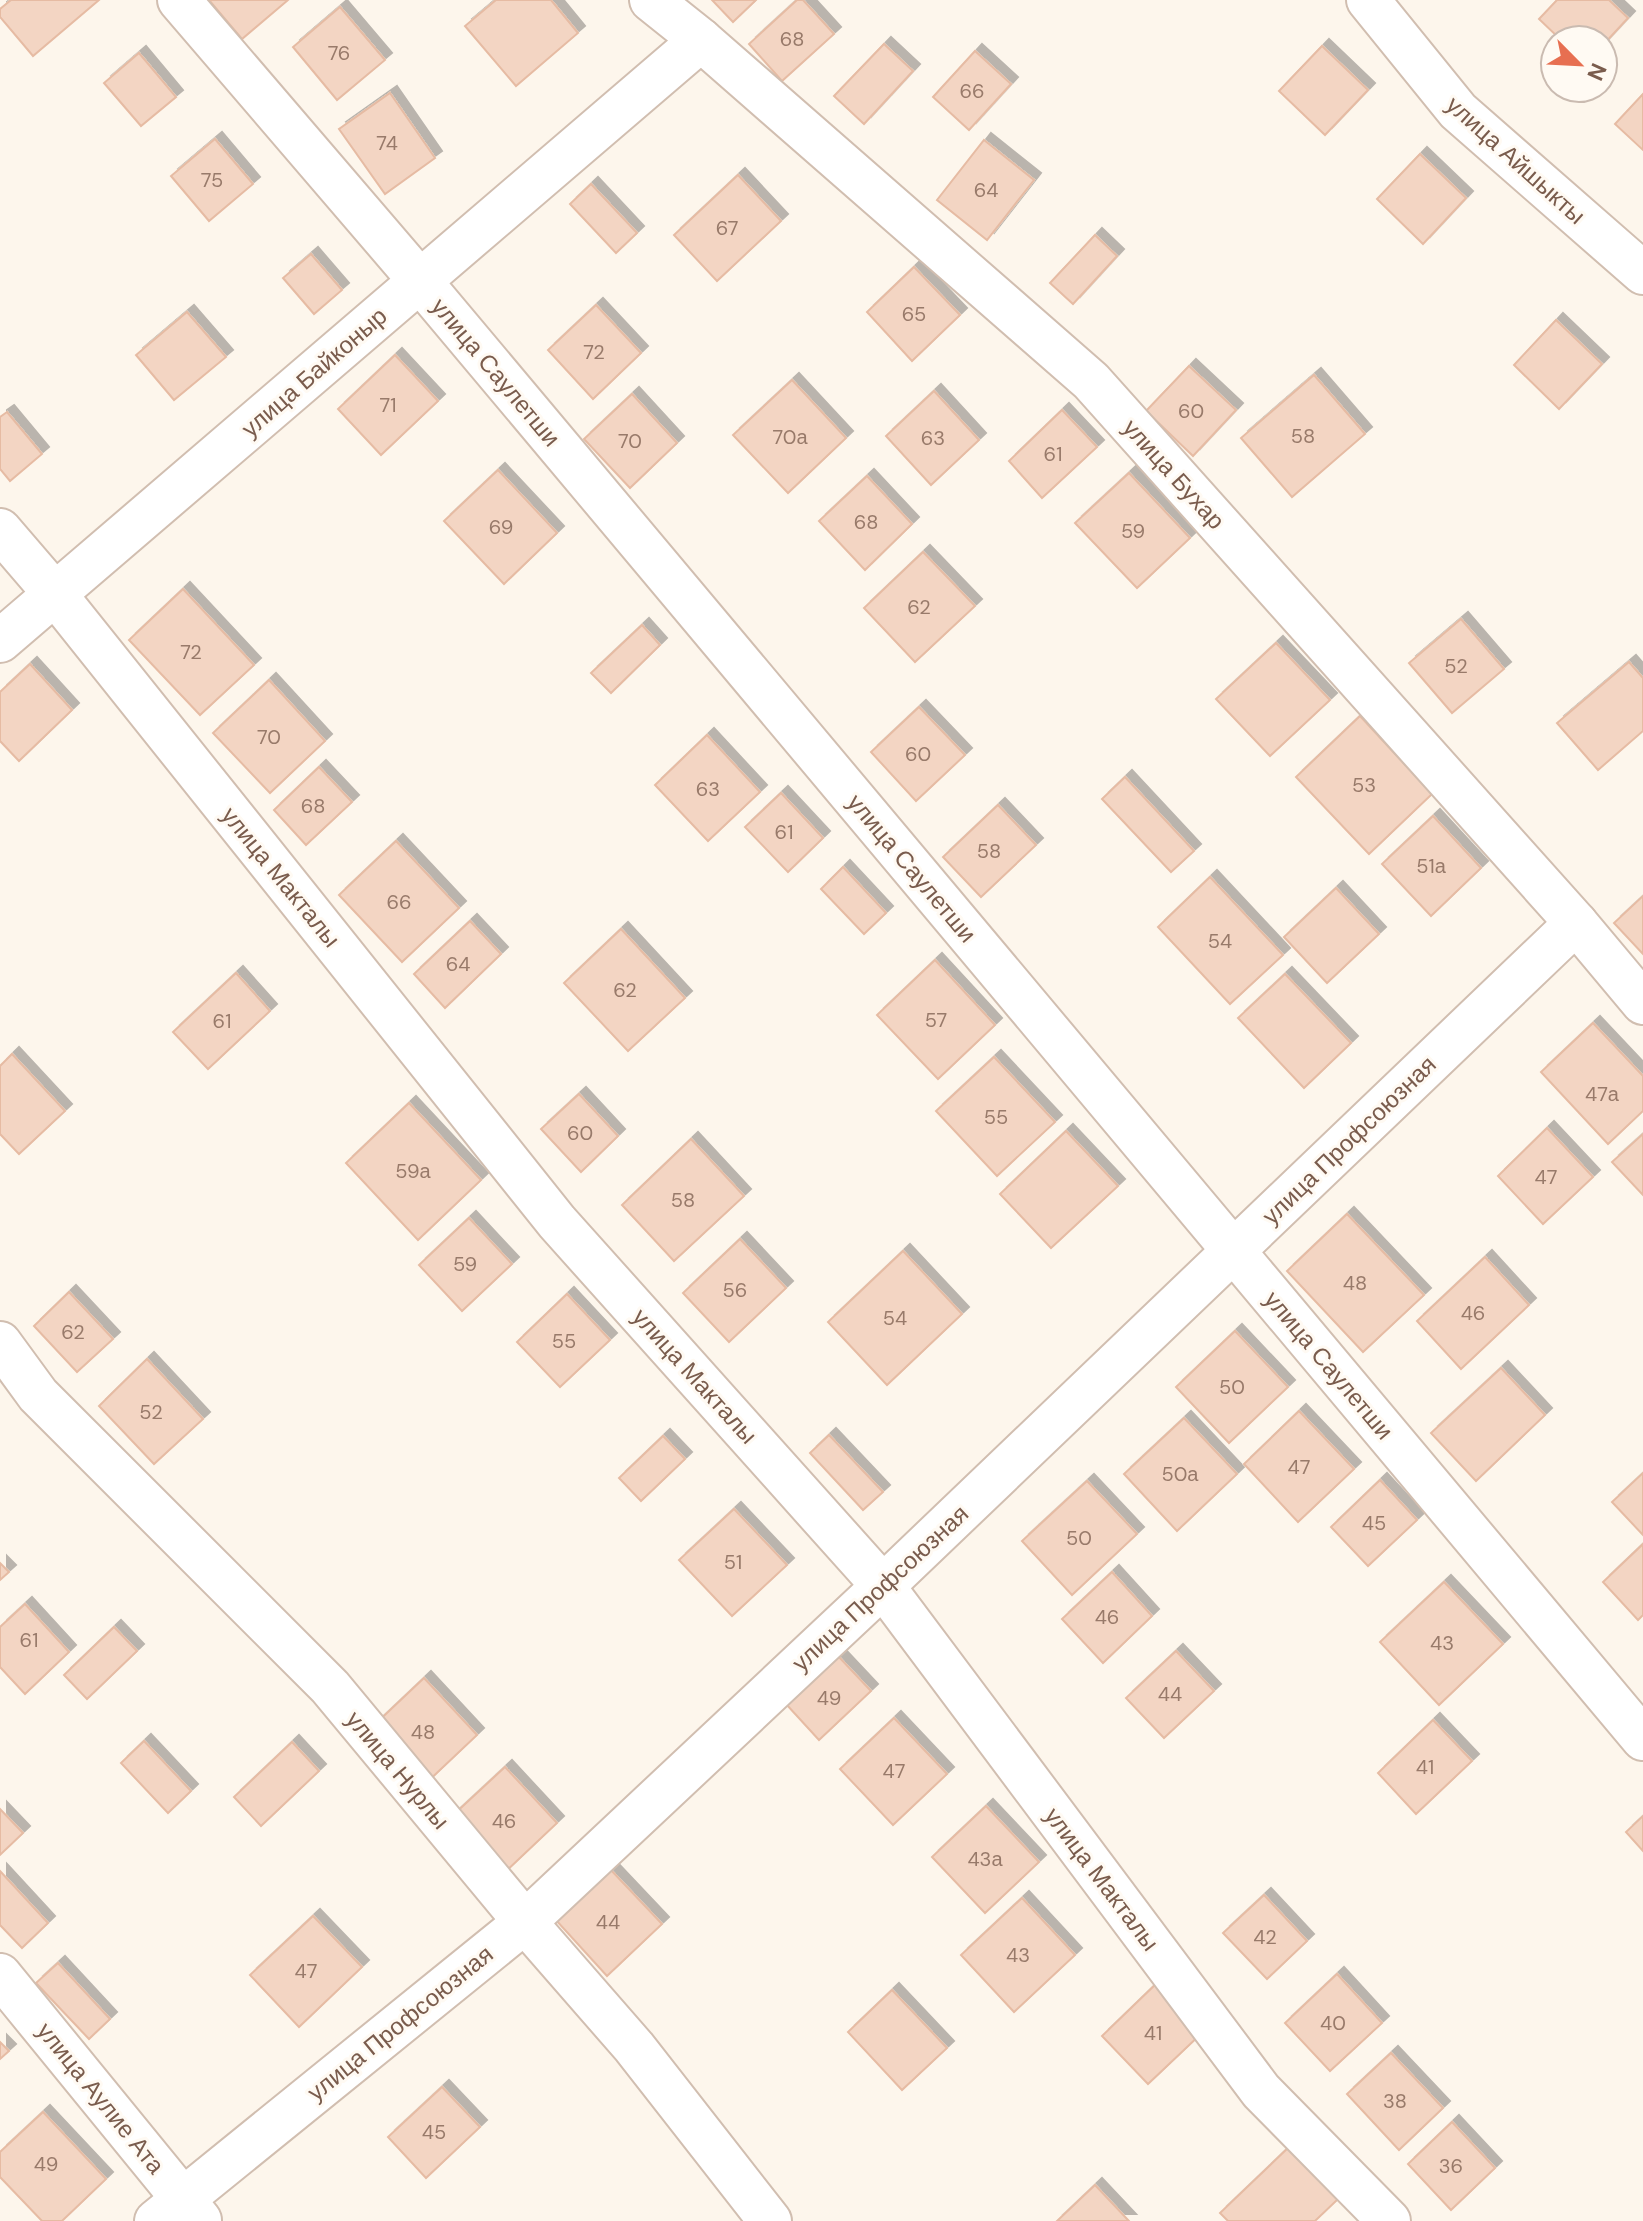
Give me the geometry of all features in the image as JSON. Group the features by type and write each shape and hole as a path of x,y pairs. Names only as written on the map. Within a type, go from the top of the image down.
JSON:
{"street":[{"name":"улица Саулетши","path":"179,0 420,281 1643,1739"},
{"name":"улица Бухар","path":"651,0 701,40 1091,381 1576,923 1643,1003"},
{"name":"улица Айшыкты","path":"1368,0 1458,111 1643,273"},
{"name":"улица Байконыр","path":"0,641 701,40"},
{"name":"улица Макталы","path":"0,530 55,594 557,1222 883,1586 1261,2091 1389,2221"},
{"name":"улица Профсоюзная","path":"180,2214 525,1922 883,1586 1576,923"},
{"name":"улица Нурлы","path":"0,1343 38,1395 330,1687 525,1922 634,2047 770,2221"},
{"name":"улица Аулие Ата","path":"0,1975 180,2214"}],"building":[{"path":"11,0 99,0 33,56 0,17 0,9"},
{"path":"209,0 288,0 242,39"},
{"path":"496,0 551,0 578,33 516,86 465,26"},
{"path":"712,0 756,0 733,22"},
{"path":"797,0 803,0 834,34 782,81 749,44"},
{"path":"1557,0 1609,0 1628,18 1619,28 1619,24 1544,24 1539,19"},
{"path":"340,7 385,60 337,100 293,47"},
{"path":"884,44 913,71 864,124 834,96"},
{"path":"1322,46 1368,90 1325,135 1279,91"},
{"path":"975,51 1011,84 969,130 933,97"},
{"path":"139,53 176,97 141,126 104,83"},
{"path":"390,93 435,158 385,194 339,129"},
{"path":"1643,94 1643,150 1615,124"},
{"path":"215,139 253,184 209,221 171,176"},
{"path":"984,140 1034,180 987,240 937,200"},
{"path":"1420,154 1466,198 1423,244 1377,199"},
{"path":"738,175 781,221 717,281 674,235"},
{"path":"591,184 637,233 616,253 570,204"},
{"path":"1095,235 1117,256 1073,304 1050,283"},
{"path":"311,254 342,290 314,314 283,278"},
{"path":"914,267 960,315 912,361 867,312"},
{"path":"596,305 641,353 593,399 548,350"},
{"path":"187,312 226,357 174,400 136,355"},
{"path":"1556,320 1602,364 1559,409 1514,365"},
{"path":"395,355 438,401 381,455 338,409"},
{"path":"1189,366 1236,410 1193,456 1146,411"},
{"path":"1314,375 1365,434 1292,497 1241,438"},
{"path":"792,380 846,438 788,493 733,435"},
{"path":"934,391 979,440 931,485 886,436"},
{"path":"632,394 677,443 630,488 584,439"},
{"path":"1062,410 1097,447 1042,498 1009,461"},
{"path":"7,412 42,454 10,481 0,469 0,417"},
{"path":"498,470 557,533 504,584 444,521"},
{"path":"1129,473 1190,538 1137,588 1075,523"},
{"path":"867,476 912,524 865,570 819,521"},
{"path":"923,552 975,606 915,662 864,608"},
{"path":"183,589 254,665 200,715 129,640"},
{"path":"1461,619 1504,669 1452,713 1409,663"},
{"path":"642,625 660,645 611,693 591,673"},
{"path":"1276,643 1330,700 1270,756 1216,699"},
{"path":"1629,662 1643,678 1643,731 1598,770 1557,723"},
{"path":"30,664 72,710 19,761 0,741 0,692"},
{"path":"269,680 325,741 270,793 213,733"},
{"path":"919,707 965,755 916,801 871,752"},
{"path":"1360,716 1432,794 1369,854 1296,777"},
{"path":"707,735 760,792 708,841 655,785"},
{"path":"319,767 352,802 306,845 274,810"},
{"path":"1125,777 1194,851 1171,872 1102,799"},
{"path":"781,793 823,838 788,872 745,827"},
{"path":"998,805 1036,845 981,897 943,857"},
{"path":"1433,816 1481,868 1431,916 1382,864"},
{"path":"396,841 459,908 402,962 339,895"},
{"path":"843,867 886,913 864,934 821,889"},
{"path":"1210,877 1283,955 1230,1004 1158,927"},
{"path":"1336,888 1379,934 1327,983 1284,937"},
{"path":"1643,896 1643,954 1614,923"},
{"path":"470,921 501,954 445,1008 414,974"},
{"path":"621,929 685,998 628,1051 564,983"},
{"path":"935,960 995,1025 938,1079 877,1015"},
{"path":"236,973 270,1011 208,1069 173,1032"},
{"path":"1285,974 1351,1043 1304,1088 1238,1018"},
{"path":"1593,1023 1643,1076 1643,1111 1608,1144 1541,1072"},
{"path":"12,1054 65,1111 19,1154 0,1134 0,1066"},
{"path":"994,1057 1055,1122 997,1176 936,1111"},
{"path":"579,1094 618,1136 581,1172 541,1129"},
{"path":"409,1103 481,1180 418,1240 346,1163"},
{"path":"1547,1128 1593,1177 1543,1224 1498,1176"},
{"path":"1066,1131 1118,1186 1051,1248 1000,1194"},
{"path":"1643,1134 1643,1195 1612,1162"},
{"path":"691,1139 744,1196 674,1261 622,1205"},
{"path":"1347,1214 1424,1295 1363,1352 1287,1271"},
{"path":"469,1218 512,1264 462,1311 419,1265"},
{"path":"740,1239 786,1288 729,1342 683,1293"},
{"path":"903,1251 962,1314 887,1385 828,1322"},
{"path":"1485,1257 1529,1305 1461,1369 1417,1321"},
{"path":"69,1292 113,1339 77,1372 34,1326"},
{"path":"567,1294 610,1340 560,1387 517,1342"},
{"path":"1235,1331 1288,1387 1229,1443 1176,1387"},
{"path":"147,1359 203,1419 154,1464 99,1406"},
{"path":"1501,1368 1545,1415 1476,1481 1431,1433"},
{"path":"1299,1411 1354,1469 1298,1522 1244,1464"},
{"path":"1184,1418 1237,1474 1177,1531 1124,1474"},
{"path":"829,1435 883,1492 863,1510 810,1453"},
{"path":"663,1436 685,1459 641,1501 619,1478"},
{"path":"1643,1473 1643,1535 1612,1502"},
{"path":"1380,1480 1417,1520 1368,1566 1331,1527"},
{"path":"1087,1481 1137,1534 1072,1595 1022,1541"},
{"path":"734,1509 787,1565 732,1616 679,1560"},
{"path":"1643,1544 1643,1615 1638,1620 1603,1582"},
{"path":"0,1563 9,1572 0,1580"},
{"path":"1112,1572 1152,1616 1103,1663 1062,1619"},
{"path":"1444,1582 1503,1644 1439,1705 1380,1642"},
{"path":"25,1604 69,1652 25,1694 0,1667 0,1627"},
{"path":"114,1627 137,1651 87,1699 64,1675"},
{"path":"1176,1651 1214,1691 1164,1738 1126,1698"},
{"path":"838,1656 871,1691 819,1740 786,1704"},
{"path":"424,1678 477,1735 423,1786 370,1729"},
{"path":"894,1718 947,1774 893,1825 840,1769"},
{"path":"1433,1720 1472,1761 1416,1814 1378,1773"},
{"path":"144,1741 191,1791 168,1813 121,1763"},
{"path":"292,1742 319,1771 261,1826 234,1797"},
{"path":"505,1767 557,1823 503,1874 450,1818"},
{"path":"986,1806 1039,1862 985,1913 932,1857"},
{"path":"0,1809 23,1833 0,1855"},
{"path":"1643,1816 1643,1851 1626,1832"},
{"path":"609,1868 662,1924 607,1976 555,1919"},
{"path":"0,1871 48,1923 22,1948 0,1925"},
{"path":"1264,1895 1307,1941 1267,1979 1223,1933"},
{"path":"1022,1898 1075,1955 1014,2012 961,1955"},
{"path":"313,1916 362,1967 299,2027 250,1975"},
{"path":"58,1963 110,2019 89,2039 36,1983"},
{"path":"1337,1974 1382,2023 1330,2071 1285,2023"},
{"path":"1158,1982 1204,2031 1148,2084 1102,2036"},
{"path":"892,1990 947,2048 902,2090 848,2032"},
{"path":"0,2042 9,2051 0,2059"},
{"path":"1391,2053 1443,2108 1399,2150 1347,2094"},
{"path":"442,2087 480,2127 426,2178 388,2137"},
{"path":"43,2112 106,2179 62,2221 42,2221 0,2177 0,2152"},
{"path":"1452,2122 1495,2168 1451,2210 1408,2164"},
{"path":"1289,2147 1338,2199 1315,2221 1228,2221 1220,2213"},
{"path":"1095,2185 1129,2221 1057,2221"}]}
